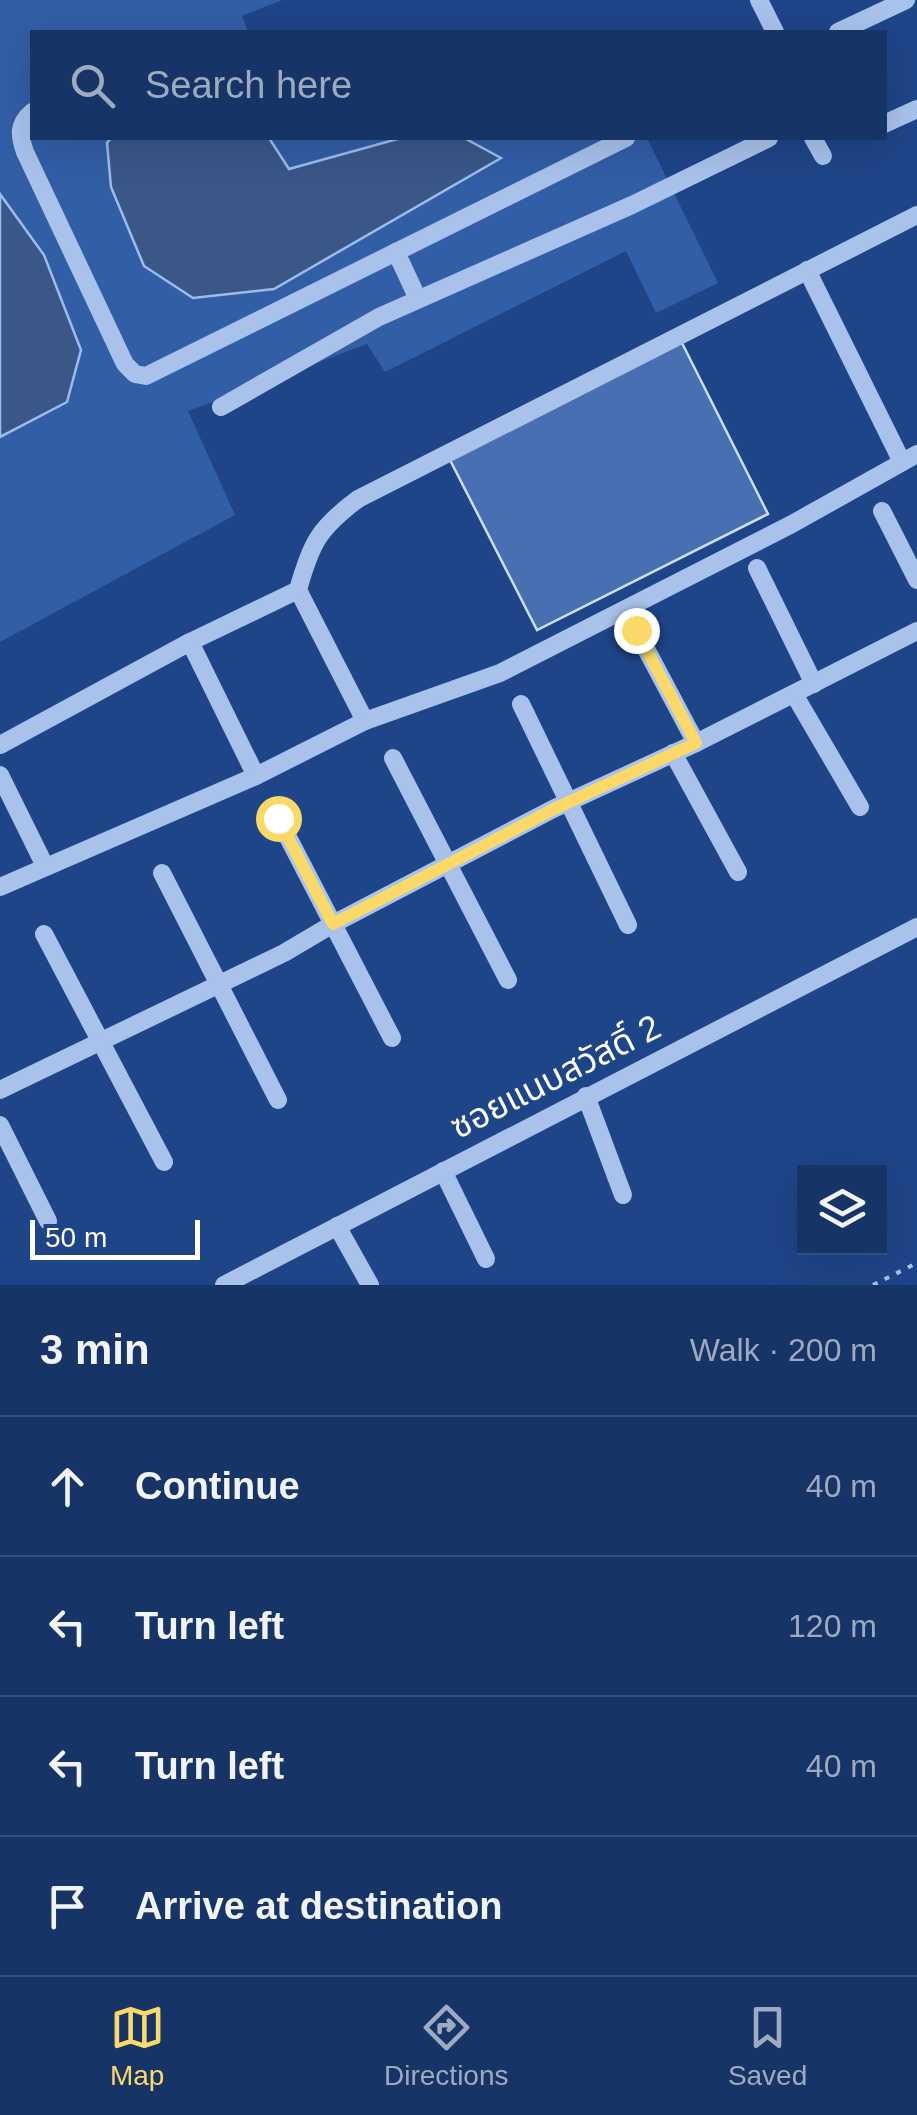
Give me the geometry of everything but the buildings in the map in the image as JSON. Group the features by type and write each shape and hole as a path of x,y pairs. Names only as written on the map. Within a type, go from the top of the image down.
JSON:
{"street":[{"path":"759,0 774,30"},
{"path":"842,30 906,0"},
{"path":"887,123 917,108"},
{"path":"30,114 23,120 19,136 25,152 125,364 134,374 146,376 622,140"},
{"path":"221,407 340,337 418,298 632,205 765,140"},
{"path":"814,140 823,156"},
{"path":"365,722 298,590 310,546 329,520 358,499 917,215"},
{"path":"396,252 418,298"},
{"path":"0,887 256,776 365,722 500,673 792,524 910,458 808,270"},
{"path":"882,511 917,580"},
{"path":"758,568 814,684"},
{"path":"0,745 190,642 298,590"},
{"path":"636,630 696,743"},
{"path":"0,1090 284,953 567,802 916,634"},
{"path":"190,642 256,776"},
{"path":"794,694 860,806"},
{"path":"521,704 628,925"},
{"path":"673,753 738,872"},
{"path":"393,758 508,980"},
{"path":"0,775 45,866"},
{"path":"278,818 392,1038"},
{"path":"162,873 278,1100"},
{"name":"ซอยแนบสวัสดิ์ 2","path":"224,1285 917,927"},
{"path":"44,934 164,1162"},
{"path":"586,1096 623,1195"},
{"path":"0,1125 48,1221"},
{"path":"443,1170 486,1259"},
{"path":"337,1226 370,1285"}],"path":[{"path":"873,1285 917,1263"}],"shaded area":[{"path":"0,0 282,0 242,16 247,30 30,30 30,140 648,140 718,283 656,313 626,251 385,372 367,344 188,411 235,515 0,642"},
{"path":"270,140 289,169 394,140 468,140 501,158 274,289 193,298 144,266 111,187 107,143"},
{"path":"0,194 44,255 81,350 67,402 0,437"}],"route":[{"path":"278,818 333,924 554,809 696,743 636,630"}]}
